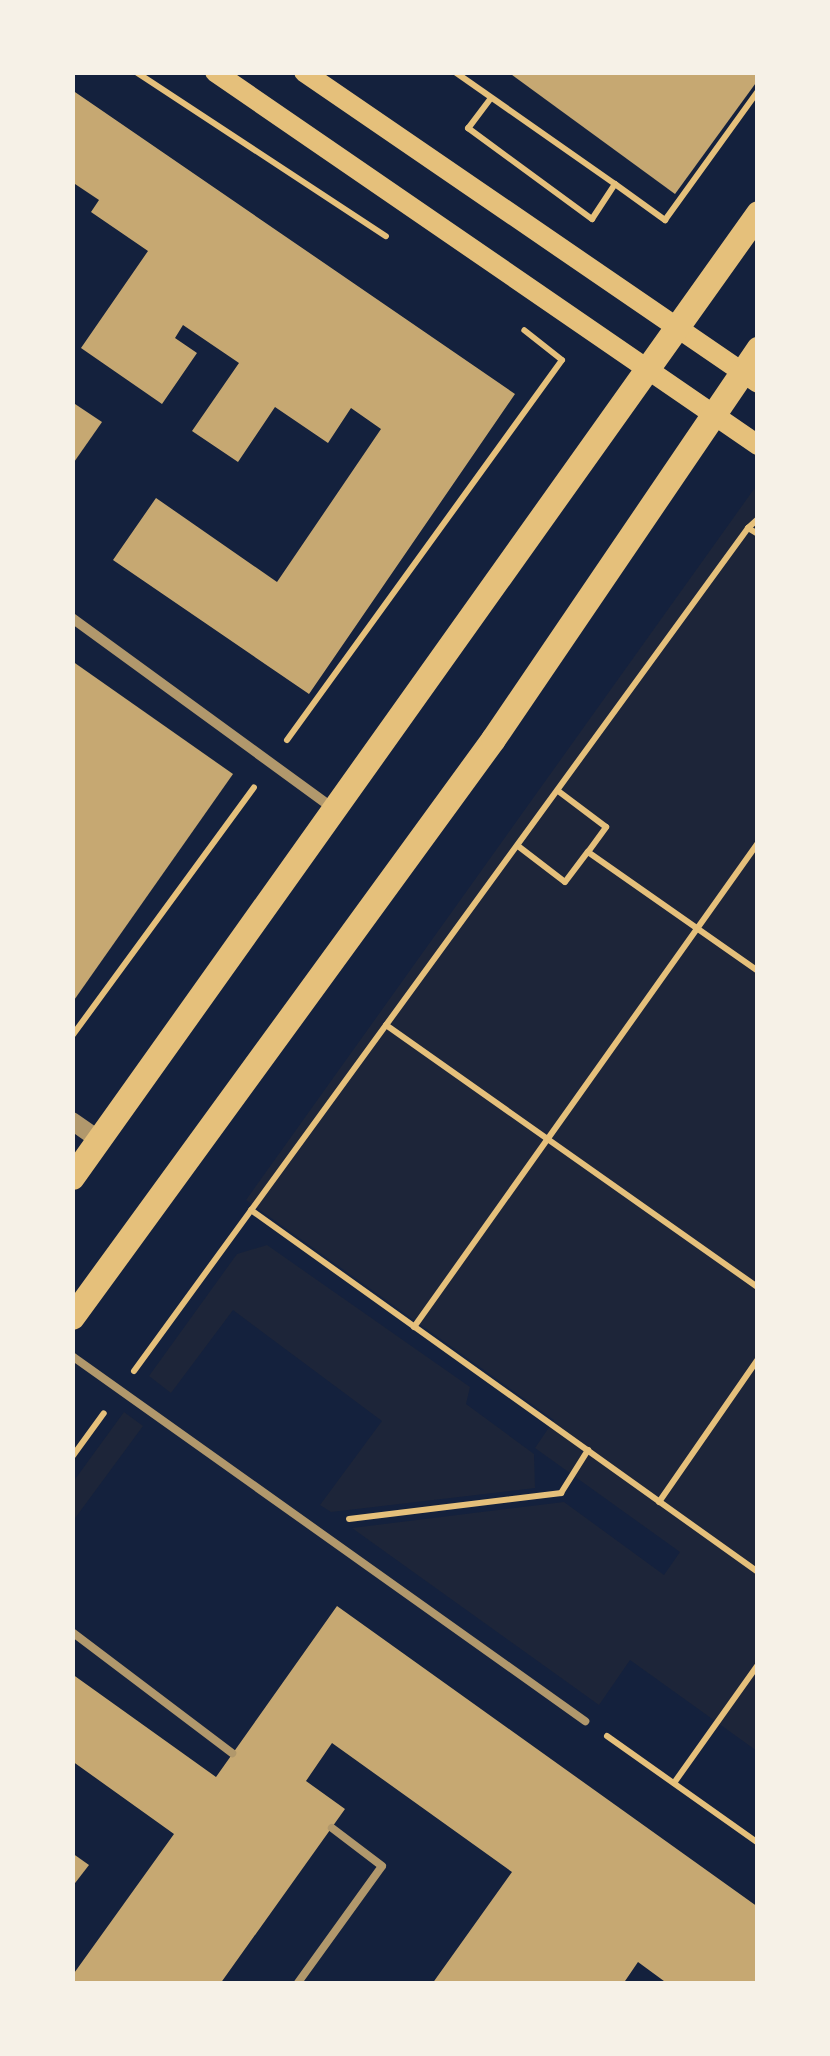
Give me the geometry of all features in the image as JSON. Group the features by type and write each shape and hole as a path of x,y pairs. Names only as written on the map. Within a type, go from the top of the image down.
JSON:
{"main road":[{"path":"215,72 758,446"},
{"path":"304,72 750,378"},
{"path":"72,1177 758,213"},
{"path":"72,1317 493,739 714,415 750,378 758,349"}],"street":[{"path":"72,618 335,810"},
{"path":"72,1122 99,1140"}],"lane":[{"path":"72,1356 586,1720"},
{"path":"72,1632 232,1753"},
{"path":"296,1984 382,1866 332,1828"}],"path":[{"path":"136,72 393,240"},
{"path":"454,72 665,220 758,92"},
{"path":"491,98 468,128 592,220 615,184"},
{"path":"72,1036 562,360 526,332"},
{"path":"72,1457 758,519"},
{"path":"748,528 758,534"},
{"path":"518,846 565,882 588,852 606,826 558,790"},
{"path":"414,1327 758,843"},
{"path":"588,852 758,971"},
{"path":"386,1025 758,1288"},
{"path":"251,1210 758,1572"},
{"path":"660,1502 758,1360"},
{"path":"325,1538 339,1520 561,1492 588,1450"},
{"path":"674,1783 758,1665"},
{"path":"586,1720 758,1843"}],"shaded area":[{"path":"754,489 757,1751 630,1660 599,1705 352,1528 564,1502 664,1575 680,1552 535,1448 554,1420 246,1200"},
{"path":"267,1245 470,1387 466,1404 534,1454 535,1488 331,1512 320,1505 382,1421 233,1310 171,1393 149,1376 237,1254"},
{"path":"124,1412 143,1426 73,1521 73,1482"}],"building":[{"path":"508,72 758,72 758,80 675,194"},
{"path":"72,90 515,394 309,694 113,560 156,498 277,582 381,429 351,408 328,443 275,407 238,462 192,431 239,363 183,325 175,338 197,353 162,404 81,348 148,251 91,212 99,200 72,182"},
{"path":"72,402 102,422 72,465"},
{"path":"72,661 233,774 72,1003"},
{"path":"337,1606 758,1907 758,1984 668,1984 638,1962 623,1984 432,1984 512,1872 332,1743 306,1781 345,1809 220,1984 72,1984 72,1976 174,1834 72,1761 72,1674 216,1777"},
{"path":"72,1853 89,1865 72,1887"}]}
